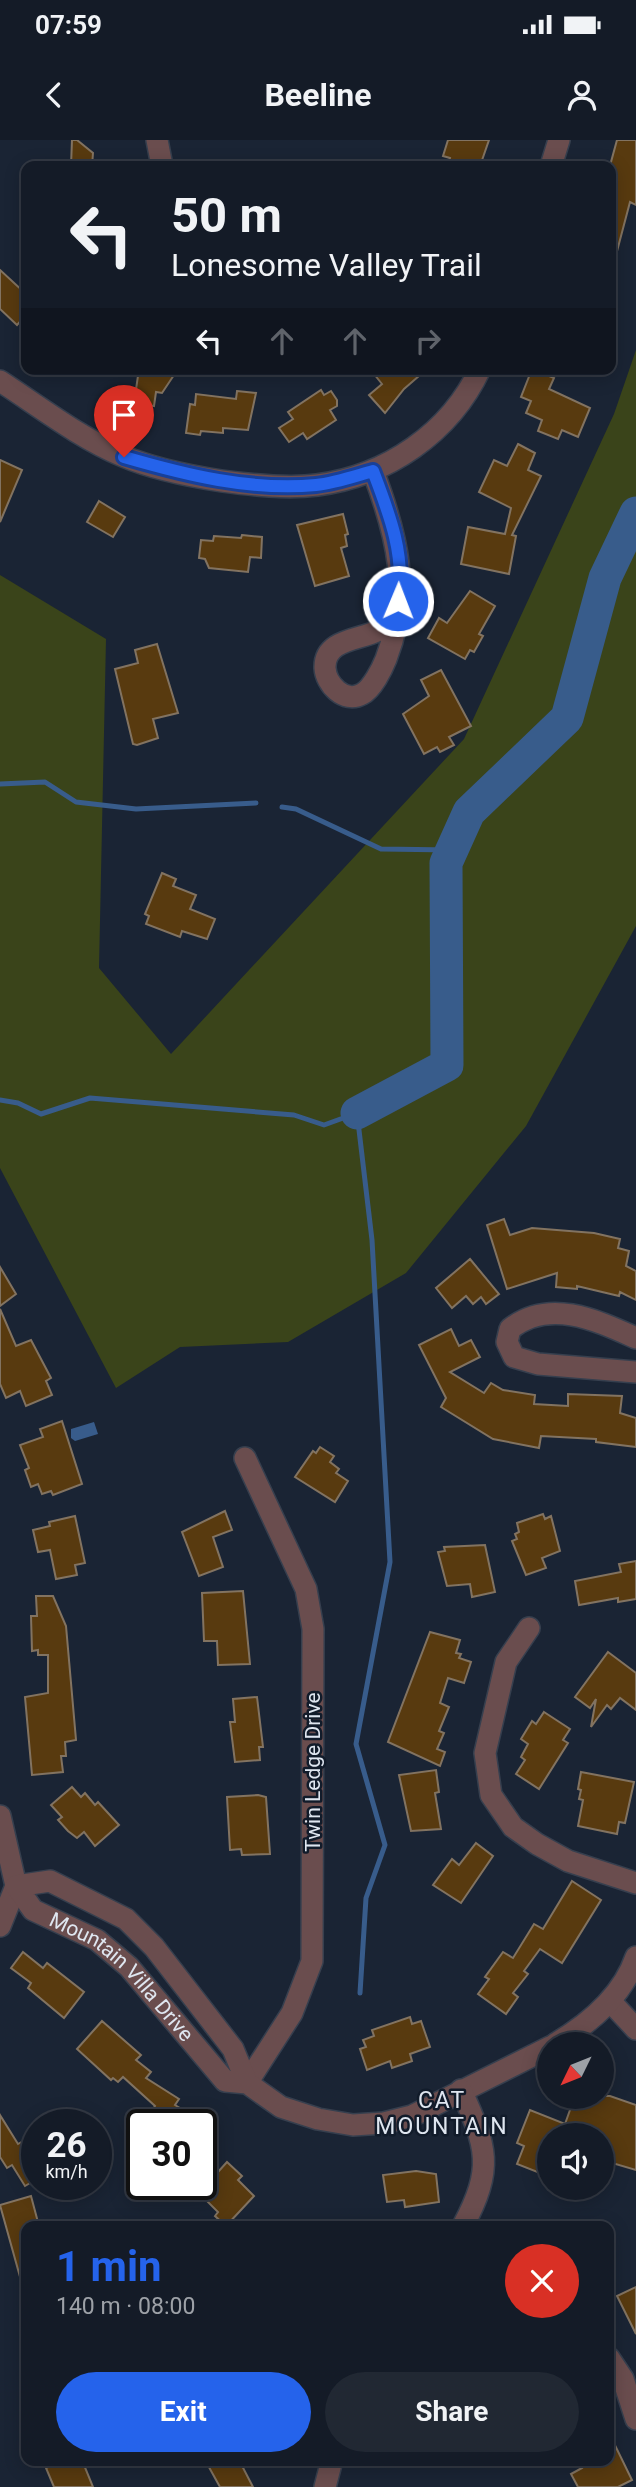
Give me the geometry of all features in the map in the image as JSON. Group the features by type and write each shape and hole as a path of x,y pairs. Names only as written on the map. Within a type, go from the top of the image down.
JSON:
{"street":[{"path":"157,140 161,161"},
{"path":"553,161 559,140"},
{"path":"0,381 124,457 198,478 253,485 317,485 373,471 411,451 445,421 477,375"},
{"path":"373,471 393,526 401,583 396,620"},
{"path":"636,1338 597,1320 565,1313 525,1317 510,1329 507,1342 514,1357 538,1364 636,1372"},
{"name":"Twin Ledge Drive","path":"246,1458 306,1589 313,1629 312,1961 292,2013 247,2083"},
{"path":"529,1628 506,1662 485,1753 491,1795 513,1827 537,1844 569,1861 636,1883"},
{"path":"0,1816 16,1886 0,1926"},
{"name":"Mountain Villa Drive","path":"247,2083 233,2049 154,1947 126,1919 50,1881 16,1886 33,1910 97,1940 128,1966 225,2081 247,2083 281,2106 318,2119 353,2125 384,2123 412,2116 537,2053"},
{"path":"570,2032 610,2001 629,1978 636,1957"},
{"path":"610,2001 636,2029"},
{"path":"461,2090 483,2138 486,2166 471,2221"},
{"path":"614,2366 623,2379 636,2419"},
{"path":"325,2487 330,2466"}],"green space":[{"path":"636,350 636,926 526,1126 406,1273 288,1342 180,1347 116,1388 0,1168 0,575 106,639 99,968 171,1054 464,739 614,414"}],"water":[{"path":"94,1422 98,1434 75,1441 71,1438 71,1429"}],"building":[{"path":"72,140 77,140 93,153 92,161 71,161"},
{"path":"448,140 489,140 482,161 449,161 450,158 443,156"},
{"path":"617,140 636,140 636,205 630,202 616,255 616,161 611,161"},
{"path":"0,270 21,289 21,321 17,325 0,309"},
{"path":"138,375 174,375 162,393 156,392 154,406 134,403"},
{"path":"375,375 420,375 404,389 385,413 369,395 382,384"},
{"path":"530,375 547,375 554,378 549,389 590,408 578,437 562,430 558,439 538,431 542,420 526,413 531,401 521,397"},
{"path":"321,390 324,395 331,391 337,400 337,406 330,410 336,420 307,439 303,433 289,442 279,428 293,419 288,412"},
{"path":"237,391 256,393 248,430 223,428 223,433 186,433 190,404 195,405 196,394 236,399"},
{"path":"518,444 535,453 528,470 541,476 512,535 516,536 509,574 461,564 468,527 505,534 511,508 479,492 494,460 507,466"},
{"path":"0,460 22,470 0,522"},
{"path":"99,501 125,517 113,537 87,522"},
{"path":"343,514 348,534 345,535 347,546 341,548 349,576 315,586 297,525"},
{"path":"242,535 262,537 261,558 250,557 248,572 209,568 205,559 199,558 201,540 213,541 214,536 241,538"},
{"path":"470,591 495,606 479,634 483,636 474,652 470,650 465,659 428,638 439,618 447,623"},
{"path":"157,644 178,713 153,719 158,738 137,745 133,744 115,669 138,663 135,650"},
{"path":"441,670 471,726 449,737 454,745 440,752 437,747 424,754 403,714 429,696 421,680"},
{"path":"162,873 176,879 173,886 196,895 190,909 215,919 207,939 182,931 180,937 146,924 149,916 145,914"},
{"path":"504,1219 510,1235 532,1228 594,1233 620,1239 618,1248 629,1251 626,1266 636,1271 636,1300 620,1292 619,1296 577,1286 577,1289 556,1287 557,1273 507,1289 487,1225"},
{"path":"470,1259 499,1294 486,1304 481,1297 473,1304 466,1296 452,1308 436,1288"},
{"path":"0,1267 16,1294 0,1306"},
{"path":"0,1309 16,1346 31,1340 51,1378 46,1381 52,1395 26,1406 20,1391 6,1398 0,1384"},
{"path":"451,1329 459,1346 471,1340 480,1357 450,1372 484,1393 491,1383 503,1390 535,1395 534,1404 568,1406 568,1394 622,1396 620,1413 636,1418 636,1447 596,1442 596,1439 541,1436 539,1448 493,1439 441,1407 446,1398 419,1345"},
{"path":"62,1421 82,1484 53,1495 51,1491 42,1494 38,1484 31,1487 25,1470 29,1468 20,1445 43,1437 40,1429"},
{"path":"320,1447 334,1456 330,1462 339,1469 336,1473 348,1481 335,1502 295,1477 313,1451 316,1453"},
{"path":"225,1511 232,1530 213,1537 223,1567 199,1576 182,1532"},
{"path":"543,1514 545,1519 551,1516 560,1551 542,1558 546,1568 526,1575 512,1541 517,1539 515,1534 519,1532 517,1523"},
{"path":"75,1516 85,1563 75,1565 77,1575 56,1579 50,1550 38,1552 33,1530 50,1526 49,1522"},
{"path":"485,1545 495,1592 472,1597 470,1584 447,1586 438,1552 445,1551 444,1547"},
{"path":"636,1561 636,1599 618,1602 618,1598 579,1605 575,1581 621,1572 619,1564"},
{"path":"243,1591 250,1664 218,1665 217,1641 204,1641 202,1593"},
{"path":"36,1596 53,1596 66,1626 76,1740 65,1742 66,1756 61,1756 63,1772 32,1775 25,1697 48,1693 48,1655 38,1655 38,1650 32,1651 31,1616 37,1616"},
{"path":"430,1632 460,1640 456,1653 461,1654 459,1658 471,1662 464,1683 448,1678 440,1703 449,1707 439,1731 444,1733 437,1749 445,1752 440,1766 388,1742"},
{"path":"608,1652 636,1673 636,1710 620,1698 611,1709 607,1705 591,1727 596,1699 590,1708 575,1697"},
{"path":"257,1697 263,1747 259,1747 260,1760 235,1762 230,1722 235,1722 233,1699"},
{"path":"544,1712 570,1729 563,1740 568,1743 539,1789 516,1774 525,1760 521,1757 528,1744 521,1739 532,1721 536,1724"},
{"path":"436,1770 439,1792 435,1793 441,1829 411,1831 399,1775"},
{"path":"581,1772 634,1782 625,1823 619,1822 617,1834 578,1826 583,1800 579,1799 581,1790 578,1789"},
{"path":"72,1787 81,1797 85,1793 95,1805 98,1802 119,1825 95,1846 84,1832 77,1838 68,1831 58,1820 62,1817 51,1805"},
{"path":"227,1797 266,1797 270,1854 242,1855 241,1849 230,1850"},
{"path":"476,1843 493,1856 461,1903 433,1885 452,1859 459,1865"},
{"path":"572,1881 601,1900 562,1963 540,1949 524,1971 528,1974 513,1993 518,1997 506,2014 478,1994 489,1979 485,1977 503,1952 513,1958 534,1924 543,1929"},
{"path":"23,1952 43,1968 47,1963 84,1992 64,2018 28,1988 31,1983 11,1968"},
{"path":"410,2017 412,2024 421,2021 430,2047 410,2054 412,2061 392,2068 390,2061 367,2070 360,2049 366,2047 363,2040 374,2036 372,2030"},
{"path":"102,2021 141,2055 136,2060 151,2072 146,2078 179,2099 175,2105 182,2109 153,2109 155,2106 123,2077 118,2082 113,2078 111,2080 77,2049"},
{"path":"614,2097 636,2105 636,2170 614,2164 614,2123 565,2123 570,2109 614,2109"},
{"path":"530,2110 562,2123 537,2123 537,2172 517,2164 524,2146 517,2143"},
{"path":"0,2115 18,2144 21,2142 21,2180 12,2165 7,2168 0,2157"},
{"path":"227,2162 242,2176 238,2180 254,2196 231,2221 220,2221 215,2216 218,2212 206,2200 217,2200 217,2173"},
{"path":"416,2171 436,2174 439,2202 405,2207 404,2200 387,2202 383,2175"},
{"path":"21,2199 32,2200 38,2221 21,2221 21,2280 0,2205"},
{"path":"636,2287 636,2334 617,2296"},
{"path":"614,2443 632,2480 618,2487 578,2487 571,2474 582,2468 581,2466 614,2466"},
{"path":"84,2466 93,2487 54,2487 46,2468"},
{"path":"208,2466 242,2466 253,2487 220,2487"}],"waterway":[{"path":"357,1113 447,1065 446,863 469,812 567,718 605,578 636,513"},
{"path":"0,784 45,782 76,802 136,809 256,803"},
{"path":"282,807 296,809 381,849 452,850"},
{"path":"0,1100 18,1103 41,1114 90,1098 294,1115 324,1125 357,1113 372,1240 390,1562 356,1744 385,1845 366,1898 360,1993"}],"district":[{"name":"CAT MOUNTAIN","path":"442,2113"}],"route":[{"path":"124,457 198,478 253,485 317,485 373,471 393,526 401,583 398,601"}]}
